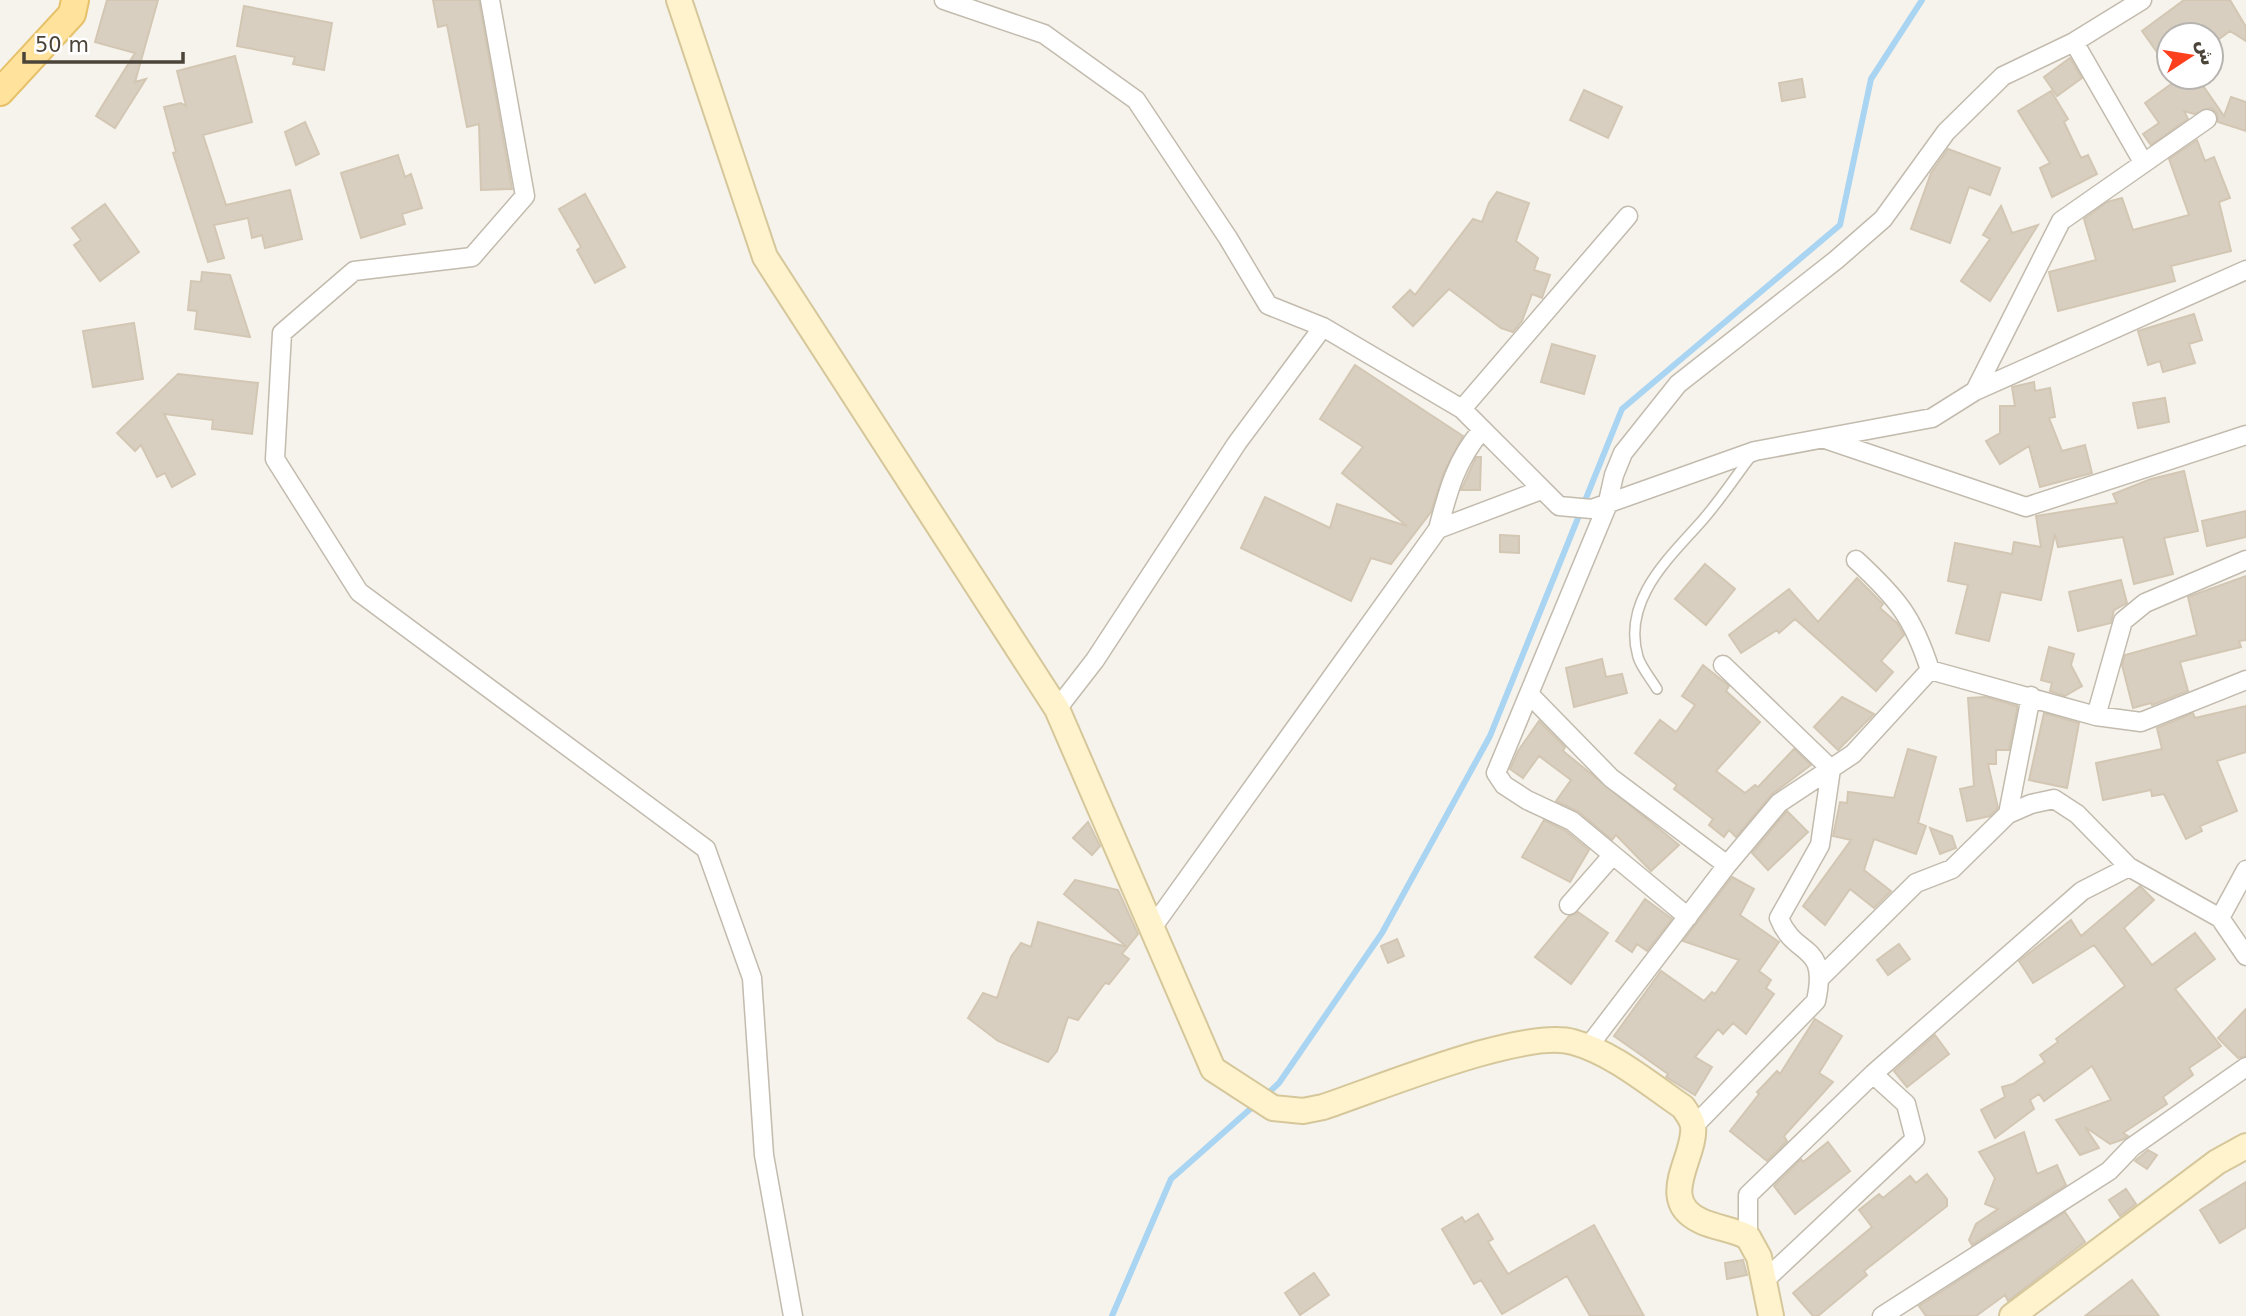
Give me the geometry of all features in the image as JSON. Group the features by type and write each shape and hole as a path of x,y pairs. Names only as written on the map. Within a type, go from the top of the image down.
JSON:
{"main road":[{"path":"0,92 72,15 75,0"},
{"path":"679,0 765,257 1057,709 1213,1069 1273,1108 1303,1111 1323,1107 1501,1047 1539,1039 1570,1041 1588,1047 1682,1107 1693,1127 1692,1140 1680,1174 1679,1194 1686,1208 1699,1221 1734,1230 1748,1237 1759,1257 1771,1316"},
{"path":"2011,1316 2217,1162 2246,1146"}],"street":[{"path":"489,0 524,196 472,257 354,271 282,333 275,459 359,592 706,849 752,978 764,1155 793,1316"},
{"path":"944,0 1044,34 1136,100 1228,238 1268,305 1323,327 1462,409 1559,506 1599,508 1755,451 1932,418 1975,391 2246,270"},
{"path":"1688,917 1572,821 1527,800 1504,785 1496,772 1623,453 1678,384 1836,260 1883,219 1945,132 2003,76 2074,42 2142,0"},
{"path":"2074,42 2143,162"},
{"path":"1975,391 2062,222 2207,119"},
{"path":"1462,409 1628,216"},
{"path":"1057,709 1095,660 1237,443 1323,327"},
{"path":"1152,928 1438,529 1464,450 1482,430"},
{"path":"1826,439 2026,507 2246,435"},
{"path":"1438,529 1541,490"},
{"path":"1856,560 1891,593 1914,624 1930,670"},
{"path":"2096,716 2123,621 2145,603 2246,560"},
{"path":"1723,665 1831,769"},
{"path":"1930,670 2096,716 2141,722 2246,680"},
{"path":"1588,1047 1727,865 1779,803 1853,754 1930,670"},
{"path":"1529,694 1611,778 1727,865"},
{"path":"2008,814 2031,696"},
{"path":"1693,1127 1816,1001 1821,977 1813,956 1783,930 1779,918 1820,845 1831,769"},
{"path":"1821,977 1916,883 1952,869 2008,814 2031,804 2054,799 2077,814 2129,867 2220,918 2246,956"},
{"path":"1569,905 1611,856"},
{"path":"1748,1237 1748,1195 1873,1074 2081,891 2129,867"},
{"path":"2220,918 2246,870"},
{"path":"1882,1316 2109,1171 2132,1147 2246,1067"},
{"path":"1764,1281 1915,1139 1906,1104 1873,1074"}],"lane":[{"path":"1657,689 1638,657 1636,625 1640,603 1658,568 1703,521 1755,451"}],"building":[{"path":"107,0 158,0 135,82 146,79 115,128 96,116 135,53 95,42"},
{"path":"433,0 479,0 512,189 481,190 479,124 467,127 447,25 438,27"},
{"path":"2184,0 2230,0 2246,27 2246,41 2230,31 2225,35 2225,21 2156,21"},
{"path":"244,6 332,23 324,70 293,64 295,57 237,46"},
{"path":"2155,21 2155,49 2142,31"},
{"path":"235,56 252,122 203,135 226,205 290,190 302,239 265,248 262,235 252,238 248,218 214,225 224,258 208,262 173,153 176,152 164,107 181,103 186,106 177,71"},
{"path":"2070,58 2082,78 2057,96 2044,77"},
{"path":"1802,79 1805,97 1782,101 1779,83"},
{"path":"1584,90 1622,107 1608,138 1570,120"},
{"path":"2051,91 2068,119 2064,122 2081,158 2088,155 2097,174 2052,197 2040,168 2050,163 2018,111"},
{"path":"2162,91 2207,91 2224,116 2231,97 2246,102 2246,131 2218,122 2217,113 2211,108 2194,114 2184,111 2188,119 2151,145 2143,134 2159,123 2145,103"},
{"path":"305,122 319,154 296,165 285,132"},
{"path":"2197,140 2205,161 2214,157 2230,198 2219,202 2231,251 2171,266 2175,281 2058,311 2049,272 2096,260 2084,219 2107,202 2122,198 2133,230 2189,215 2169,159"},
{"path":"1948,149 2000,168 1990,195 1969,187 1950,243 1911,229 1931,173"},
{"path":"398,155 405,177 411,174 422,208 402,214 405,224 361,238 341,173"},
{"path":"1497,192 1529,203 1516,241 1538,258 1534,270 1550,275 1542,298 1532,294 1522,321 1513,332 1501,328 1449,289 1413,326 1393,307 1410,290 1415,295 1473,219 1482,222 1489,203"},
{"path":"585,194 625,267 595,283 577,250 581,247 559,209"},
{"path":"105,204 139,252 100,281 74,245 81,240 72,228"},
{"path":"2001,206 2012,233 2038,225 1990,301 1961,281 1990,239 1983,235"},
{"path":"202,272 230,275 250,337 195,329 197,311 188,310 191,281 201,282"},
{"path":"2194,314 2202,340 2189,344 2195,363 2163,372 2160,361 2148,365 2138,331"},
{"path":"134,323 143,379 93,387 83,331"},
{"path":"1552,344 1595,356 1584,394 1541,382"},
{"path":"1355,365 1463,436 1444,472 1431,512 1391,564 1371,558 1351,601 1241,548 1265,497 1330,528 1337,504 1407,526 1342,473 1363,447 1320,419"},
{"path":"178,374 258,383 252,434 212,429 213,420 164,414 195,474 172,487 165,473 157,477 141,445 135,451 117,433"},
{"path":"2034,382 2035,391 2050,388 2055,417 2049,418 2062,451 2085,445 2092,473 2040,487 2029,446 2000,464 1986,441 2000,433 2000,406 2015,406 2012,387"},
{"path":"2165,398 2169,422 2138,428 2133,403"},
{"path":"1476,457 1481,457 1480,490 1461,490"},
{"path":"2184,471 2198,531 2164,538 2173,574 2134,584 2123,537 2058,547 2055,534 2041,600 2001,592 1989,641 1956,633 1968,585 1948,581 1955,543 2012,554 2014,542 2041,547 2036,516 2117,503 2113,494 2151,479"},
{"path":"2246,511 2246,537 2207,546 2202,521"},
{"path":"1500,535 1519,536 1519,553 1500,552"},
{"path":"1705,564 1735,589 1706,625 1675,599"},
{"path":"2246,576 2246,640 2239,641 2241,647 2180,662 2188,691 2152,705 2151,703 2133,708 2122,665 2125,655 2197,635 2188,597"},
{"path":"1857,578 1883,604 1880,608 1897,623 1904,635 1881,661 1893,672 1876,691 1795,619 1779,633 1777,630 1741,653 1729,635 1789,589 1818,622"},
{"path":"2121,580 2127,603 2114,610 2111,623 2078,631 2069,592"},
{"path":"2049,647 2074,654 2071,665 2082,686 2065,696 2050,691 2052,683 2041,680"},
{"path":"1602,659 1606,677 1622,674 1627,693 1574,707 1566,668"},
{"path":"1703,665 1729,686 1726,691 1760,722 1716,771 1745,793 1755,785 1758,787 1794,749 1811,765 1771,795 1736,837 1729,830 1724,837 1709,825 1713,819 1674,789 1677,785 1635,753 1660,720 1676,732 1695,705 1682,696"},
{"path":"1842,697 1874,714 1838,750 1814,727"},
{"path":"1986,697 2017,706 2017,710 2009,750 1996,750 1996,764 1988,764 1998,808 1990,816 1967,821 1960,789 1974,786 1968,698"},
{"path":"2246,706 2246,752 2217,761 2237,811 2200,826 2202,831 2186,839 2164,794 2152,796 2151,790 2103,800 2096,763 2162,749 2157,728 2193,713 2195,718"},
{"path":"2044,713 2079,723 2067,788 2029,780"},
{"path":"1539,721 1565,747 1563,751 1679,845 1651,871 1616,835 1612,840 1579,812 1556,801 1571,780 1539,756 1523,778 1510,769 1518,751"},
{"path":"1908,749 1936,757 1918,823 1926,826 1916,854 1874,839 1864,870 1891,891 1874,908 1850,889 1825,925 1803,906 1851,840 1833,836 1840,802 1847,803 1848,792 1894,798"},
{"path":"1787,811 1808,832 1768,870 1752,853"},
{"path":"1544,820 1566,831 1589,850 1570,882 1522,857"},
{"path":"1088,822 1100,846 1092,855 1073,838"},
{"path":"1930,828 1952,836 1956,848 1940,854"},
{"path":"1732,877 1754,889 1740,915 1779,942 1759,971 1771,980 1766,988 1774,994 1746,1034 1733,1023 1723,1034 1718,1029 1695,1057 1712,1067 1695,1095 1666,1077 1668,1074 1614,1036 1661,971 1704,1001 1712,992 1715,994 1739,960 1683,941"},
{"path":"1075,880 1118,890 1138,934 1122,954 1129,959 1109,984 1105,983 1078,1020 1068,1017 1057,1051 1048,1062 998,1041 968,1018 983,993 997,998 1011,957 1021,943 1031,947 1038,922 1127,947 1064,894"},
{"path":"2140,886 2154,900 2124,928 2152,965 2195,933 2215,959 2175,989 2221,1046 2189,1068 2193,1075 2163,1097 2167,1104 2123,1133 2128,1136 2124,1139 2110,1144 2085,1127 2099,1148 2080,1155 2056,1120 2111,1100 2092,1066 2044,1101 2039,1094 2030,1100 2034,1109 1995,1138 1981,1110 2005,1097 2002,1087 2013,1084 2045,1062 2040,1055 2058,1042 2056,1039 2125,986 2094,945 2033,983 2019,961 2071,920 2081,936"},
{"path":"1645,899 1672,919 1647,951 1637,944 1632,952 1616,941"},
{"path":"1578,912 1608,933 1571,984 1535,957 1569,916"},
{"path":"1397,939 1404,956 1388,963 1381,946"},
{"path":"1899,944 1910,959 1888,975 1877,960"},
{"path":"2246,1009 2246,1056 2238,1058 2218,1038"},
{"path":"1815,1019 1842,1036 1819,1073 1833,1082 1784,1136 1787,1141 1767,1161 1730,1131 1759,1094 1757,1092 1777,1071 1780,1074"},
{"path":"1935,1035 1949,1054 1907,1087 1894,1071"},
{"path":"2024,1132 2037,1174 2057,1165 2066,1185 1972,1245 1969,1240 1976,1224 1998,1209 1985,1204 1995,1178 1979,1152"},
{"path":"1828,1142 1850,1171 1795,1214 1774,1186 1801,1159 1803,1162"},
{"path":"2148,1150 2157,1155 2147,1169 2135,1161"},
{"path":"1927,1174 1947,1199 1947,1206 1864,1271 1867,1275 1818,1316 1813,1316 1793,1293 1872,1227 1859,1210 1879,1194 1883,1198 1910,1176 1916,1183"},
{"path":"2246,1182 2246,1227 2220,1243 2200,1210"},
{"path":"2126,1189 2136,1204 2120,1216 2109,1200"},
{"path":"2065,1212 2085,1242 2008,1301 2005,1295 1976,1316 1926,1316 1919,1306"},
{"path":"1478,1214 1493,1239 1488,1242 1508,1274 1594,1225 1644,1316 1590,1316 1567,1276 1502,1314 1481,1280 1474,1284 1442,1229 1462,1217 1465,1222"},
{"path":"1743,1260 1747,1275 1727,1279 1725,1263"},
{"path":"1314,1273 1329,1295 1300,1315 1285,1293"},
{"path":"2132,1280 2159,1316 2085,1316"}],"waterway":[{"path":"1265,1096 1279,1083 1382,933 1490,736 1622,409 1840,225 1871,79 1922,0"},
{"path":"1112,1316 1171,1179 1257,1103"}]}
